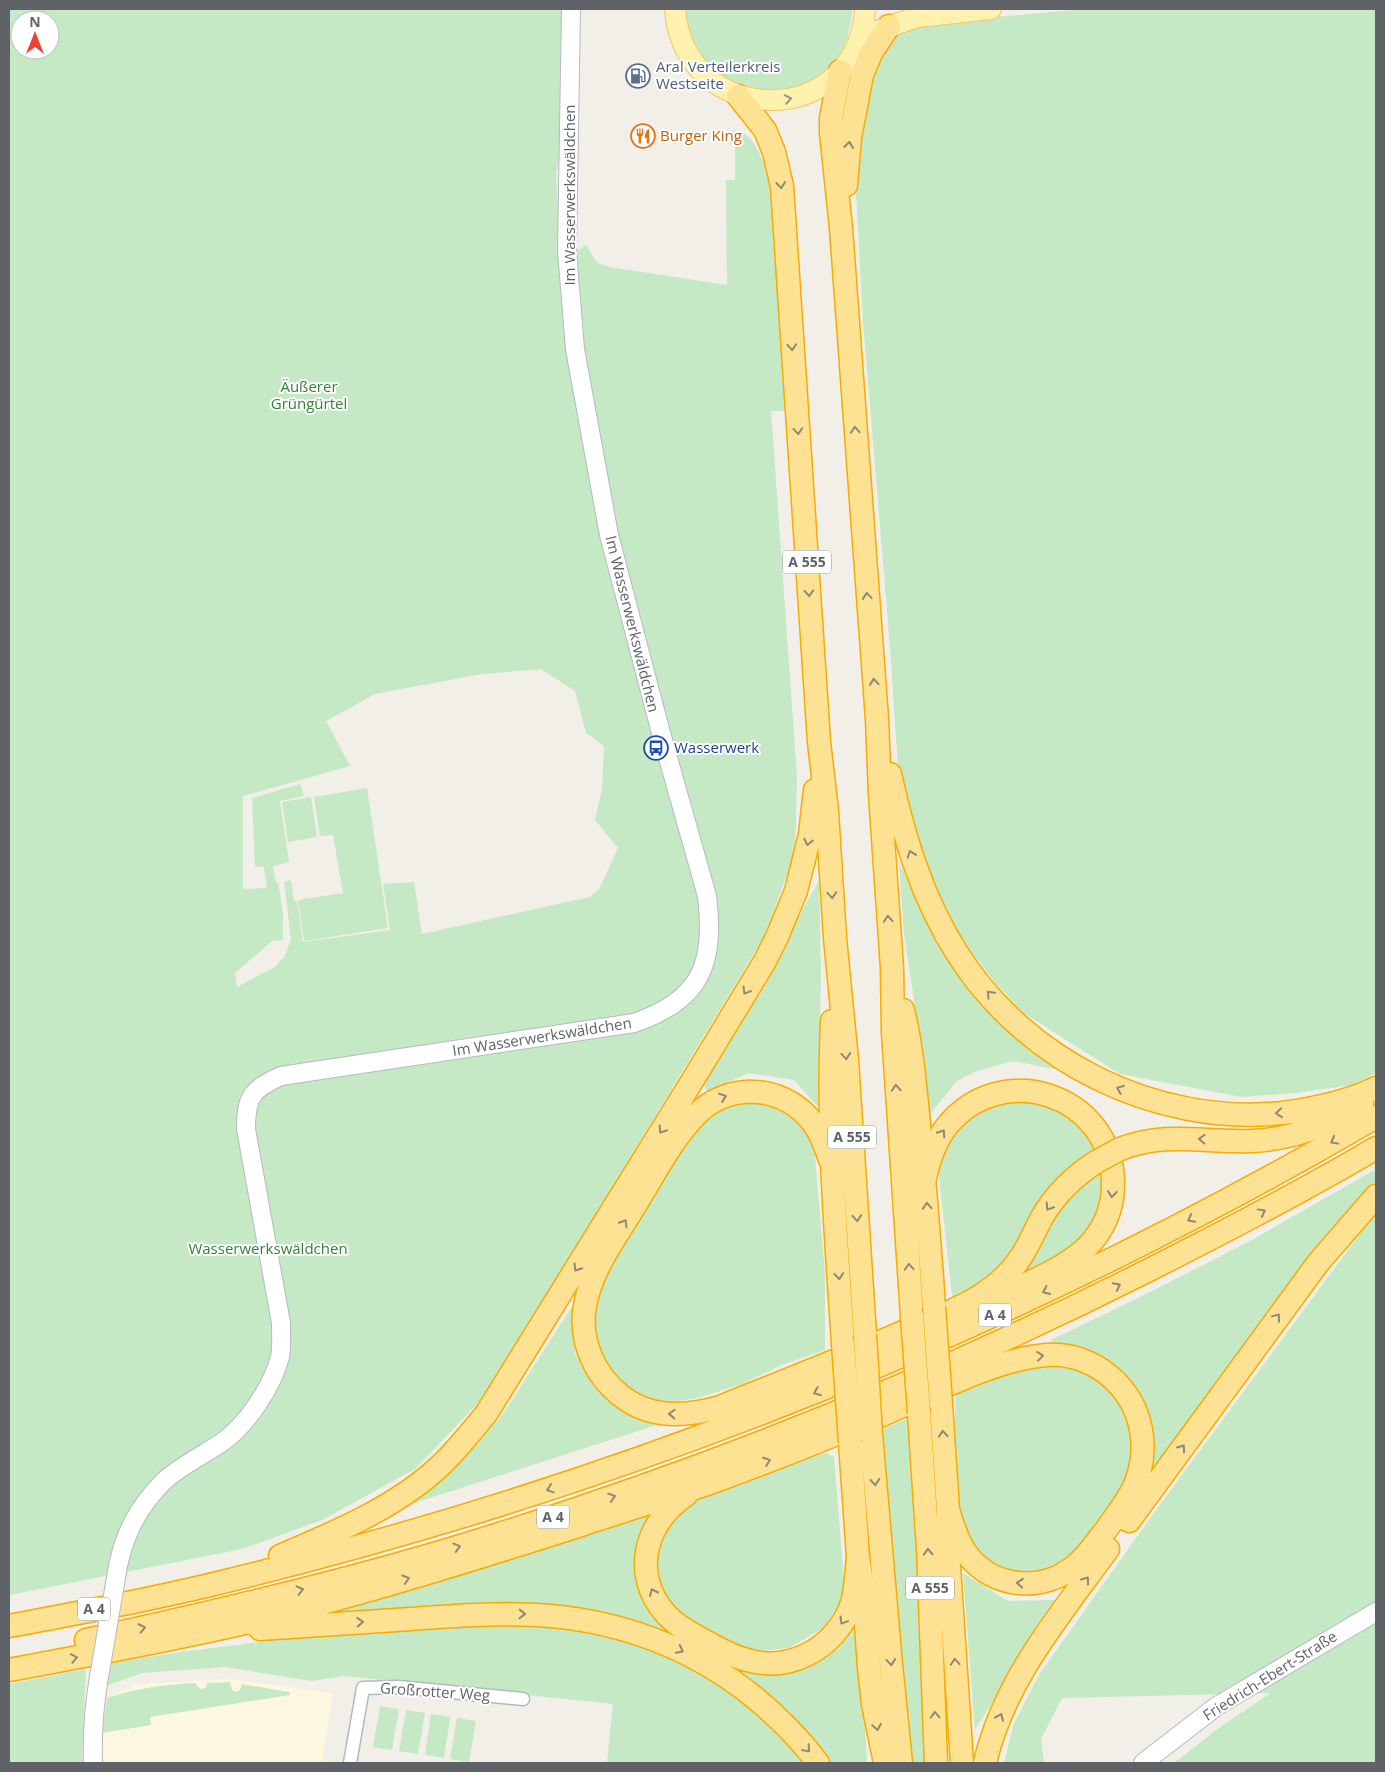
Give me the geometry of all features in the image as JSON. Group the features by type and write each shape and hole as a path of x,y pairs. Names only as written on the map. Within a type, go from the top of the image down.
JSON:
{"highway":[{"path":"841,228 846,197 850,138 862,75 871,53 889,26"},
{"path":"840,71 831,118 831,133 841,228"},
{"name":"A 555","path":"738,96 765,130 778,167 782,186 819,742 827,811 835,938 847,1060 871,1434 901,1763"},
{"name":"A 555","path":"841,228 877,719 880,794 892,968 893,1032 929,1568 936,1763"},
{"path":"877,719 908,846 928,900 943,929 970,971 1003,1010 1026,1031 1065,1061 1105,1083 1149,1100 1215,1113 1256,1115 1296,1111 1344,1101 1376,1088"},
{"path":"214,1584 343,1528 379,1510 439,1467 486,1414 694,1078 777,937 796,891 810,835 819,742"},
{"path":"835,938 830,1056 831,1162 858,1557 864,1596 873,1704 885,1763"},
{"path":"892,968 911,1047 925,1178 948,1510 948,1551 962,1763"},
{"path":"597,1474 699,1424 880,1349 974,1308 1055,1269 1086,1247 1102,1229 1109,1213 1114,1185 1110,1157 1103,1141 1090,1122 1070,1104 1053,1096 1022,1090 994,1094 981,1099 967,1106 952,1119 939,1137 932,1152 925,1178"},
{"path":"831,1162 820,1136 810,1119 798,1108 778,1096 757,1092 734,1093 715,1100 695,1115 673,1144 602,1260 590,1287 584,1312 586,1340 595,1366 613,1390 638,1407 652,1412 672,1415 703,1412 827,1364 978,1298 1009,1273 1024,1254 1042,1218 1056,1197 1077,1174 1120,1149 1138,1142 1155,1139 1250,1141 1291,1136 1313,1130 1328,1123 1376,1096"},
{"name":"A 4","path":"9,1626 214,1584 379,1541 597,1474 718,1431 895,1360 1069,1280 1260,1183 1376,1117"},
{"name":"A 4","path":"9,1655 55,1647 246,1604 424,1556 541,1521 706,1464 906,1385 1074,1308 1229,1230 1376,1148"},
{"path":"985,1763 988,1746 1005,1704 1039,1645 1318,1263 1376,1196"},
{"path":"976,1373 1074,1308"},
{"path":"9,1670 189,1635 330,1600 484,1556 703,1485 856,1426 976,1373 1029,1357 1058,1354 1074,1357 1098,1368 1119,1385 1129,1398 1136,1412 1143,1439 1141,1466 1130,1494 1088,1553 1072,1569 1056,1578 1028,1584 1005,1581 987,1573 976,1565 959,1542 948,1510"},
{"path":"703,1485 677,1502 659,1521 648,1546 646,1572 652,1594 666,1614 689,1631 734,1656 761,1664 788,1662 814,1652 826,1644 836,1634 849,1612 855,1590 858,1557"},
{"path":"189,1635 472,1615 537,1615 592,1622 624,1629 657,1640 721,1672 780,1720 818,1763"}],"main road":[{"path":"675,9 682,44 695,65 713,82 738,96 765,101 786,100 811,92 828,82 840,71 853,55 860,38 865,9"},
{"path":"860,38 889,26 924,16 991,9"}],"street":[{"name":"Im Wasserwerkswäldchen","path":"93,1763 93,1717 118,1566 126,1535 146,1500 166,1480 223,1442 247,1418 269,1386 280,1355 281,1323 246,1129 246,1109 251,1097 266,1082 281,1076 634,1023 672,1007 696,980 704,964 709,944 710,922 707,896 661,733 609,535 575,349 567,251 571,9"},
{"name":"Friedrich-Ebert-Straße","path":"1143,1763 1217,1706 1376,1612"},
{"name":"Großrotter Weg","path":"350,1763 363,1688 399,1687 523,1699"}],"shaded area":[{"path":"229,1679 333,1693 322,1763 104,1763 102,1726 107,1698 137,1684"}],"green space":[{"name":"Äußerer Grüngürtel","path":"9,9 563,9 561,155 556,173 558,205 562,215 561,230 579,250 586,245 597,263 609,267 727,285 726,180 735,180 735,144 725,143 725,137 733,131 741,131 748,136 760,155 771,183 786,411 771,411 797,777 795,853 764,937 484,1397 415,1469 322,1520 242,1549 9,1595","holes":["541,669 575,691 586,733 604,746 602,789 595,820 618,848 600,888 590,897 422,934 414,882 383,884 390,930 303,942 297,901 294,901 291,880 284,882 291,939 285,956 275,967 237,987 235,973 272,941 283,940 283,913 278,882 276,883 273,866 289,862 280,801 304,796 300,784 252,798 255,866 264,867 267,888 243,889 243,796 350,766 326,721 375,694 482,674"]},
{"path":"683,9 852,9 847,39 840,56 829,70 814,82 778,93 742,88 712,70 691,41"},
{"path":"1085,9 1376,9 1376,1073 1352,1085 1296,1093 1242,1097 1120,1074 1022,1012 994,981 965,944 941,905 925,868 899,782 890,647 863,321 854,156 876,52 904,28 975,19"},
{"path":"367,788 388,928 304,941 298,900 343,893 333,835 320,836 314,797"},
{"path":"311,797 317,837 288,842 282,802"},
{"path":"899,862 939,946 1013,1031 1063,1067 1054,1069 1013,1061 977,1071 957,1081 929,1115 904,935"},
{"path":"819,881 821,975 818,1107 794,1080 749,1073 707,1091 703,1083"},
{"path":"1030,1098 1077,1119 1100,1152 1001,1270 953,1304 938,1160 945,1140 976,1109"},
{"path":"756,1100 791,1112 814,1145 825,1274 825,1350 782,1365 742,1384 698,1398 663,1403 632,1390 616,1378 599,1355 594,1322 600,1284 633,1223 704,1116 733,1101"},
{"path":"1104,1165 1104,1203 1074,1249 1015,1277 1055,1211"},
{"path":"1376,1169 1376,1185 1143,1489 1145,1411 1055,1348 1051,1340 1250,1241"},
{"path":"1376,1212 1376,1763 1174,1763 1220,1727 1271,1693 1062,1698 1041,1739 1044,1763 1004,1763 1014,1723 1040,1673 1151,1517"},
{"path":"575,1302 575,1354 593,1381 620,1408 657,1425 414,1503 480,1442 505,1411"},
{"path":"1035,1363 1068,1364 1095,1374 1113,1393 1133,1428 1136,1453 1128,1484 1079,1555 1041,1576 992,1567 968,1543 956,1517 953,1459 956,1394 984,1381"},
{"path":"912,1417 930,1763 907,1763 880,1430"},
{"path":"826,1453 834,1457 845,1593 825,1627 789,1648 750,1652 717,1637 669,1605 657,1579 654,1551 665,1528 683,1506 726,1486"},
{"path":"656,1509 643,1525 638,1549 645,1599 759,1673 855,1620 862,1677 867,1763 831,1763 777,1704 601,1614 331,1615 327,1611"},
{"path":"963,1573 1008,1601 1056,1600 975,1730"},
{"path":"510,1625 553,1626 592,1632 639,1646 684,1665 727,1691 771,1724 802,1763 607,1763 613,1704 343,1676 312,1681 225,1667 142,1673 106,1686 111,1663 181,1652 298,1637"},
{"path":"86,1669 82,1763 9,1763 9,1684"},
{"path":"230,1682 232,1690 235,1692 240,1690 242,1684 289,1692 290,1695 150,1717 151,1725 102,1733 107,1698 140,1689 161,1686 195,1683 200,1689 206,1688 207,1683"},
{"path":"380,1706 399,1709 392,1750 373,1747"},
{"path":"406,1710 425,1713 418,1754 399,1751"},
{"path":"431,1714 450,1717 444,1758 425,1755"},
{"path":"457,1718 476,1721 469,1762 450,1759"}],"place":[{"name":"Aral Verteilerkreis Westseite","path":"638,76"},
{"name":"Burger King","path":"643,136"},
{"name":"Wasserwerk","path":"656,748"}],"park label":[{"name":"Wasserwerkswäldchen","path":"268,1249"}]}
